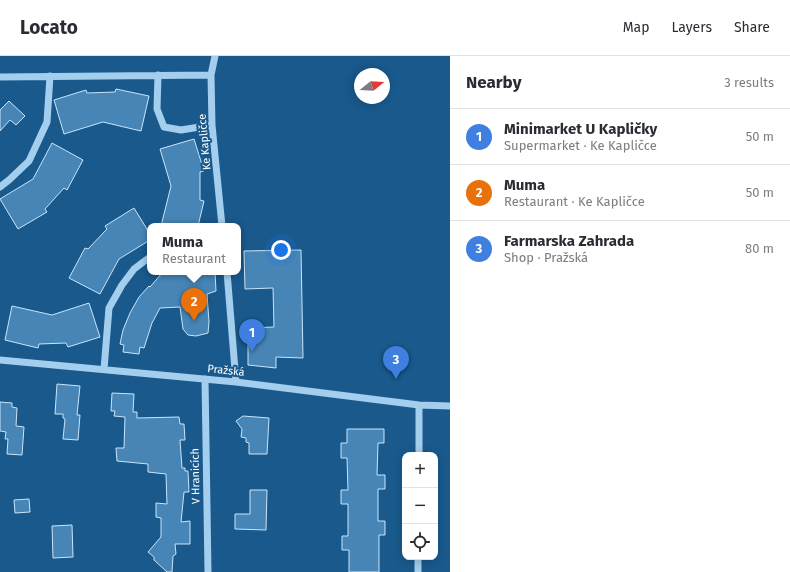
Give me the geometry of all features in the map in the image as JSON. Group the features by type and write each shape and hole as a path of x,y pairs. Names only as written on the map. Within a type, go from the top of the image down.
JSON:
{"street":[{"name":"Ke Kapličce","path":"215,56 211,75 212,125 222,223"},
{"path":"158,75 157,109 164,127 181,130 212,125"},
{"path":"0,76 211,75"},
{"path":"0,187 30,161 47,122 50,76"},
{"path":"104,369 109,308 122,285 134,269 147,259"},
{"path":"227,275 236,382"},
{"name":"Pražská","path":"0,360 236,382 419,405 450,406"},
{"name":"V Hranicích","path":"205,379 208,572"},
{"path":"419,405 419,452"},
{"path":"418,560 418,572"}],"building":[{"path":"116,89 149,96 141,131 103,122 64,134 54,100 86,90 87,93 115,92"},
{"path":"9,101 25,116 16,125 10,120 0,131 0,110"},
{"path":"194,139 204,171 200,172 200,200 204,201 199,223 162,223 171,186 160,149"},
{"path":"52,143 83,160 67,190 64,188 45,209 47,212 18,229 0,199 33,179"},
{"path":"134,208 147,229 147,242 119,259 100,294 69,278 85,248 88,249 107,229 105,226"},
{"path":"301,250 303,358 276,357 276,368 248,365 248,328 274,327 273,288 245,289 244,251"},
{"path":"160,275 215,275 216,291 207,294 209,322 208,333 196,336 188,335 183,329 180,307 160,308 152,323 144,348 140,347 139,354 123,352 124,345 120,344 123,330 130,313 139,297 149,286 150,287"},
{"path":"89,303 100,337 68,347 66,343 39,344 38,348 5,340 12,306 52,315"},
{"path":"57,384 80,386 77,415 80,415 78,440 63,439 65,419 63,418 63,414 55,414"},
{"path":"112,393 134,394 133,412 137,412 137,418 179,417 180,424 184,424 185,440 180,440 182,468 185,468 185,471 188,471 189,492 184,492 181,522 190,521 190,544 175,544 176,554 173,556 172,572 167,572 148,552 161,537 161,518 156,517 156,503 167,504 166,474 148,472 148,464 117,461 116,448 124,448 125,417 114,416 115,411 111,411"},
{"path":"0,402 12,403 12,407 17,408 16,426 24,427 22,455 7,454 8,439 5,439 6,432 0,431"},
{"path":"243,416 269,418 267,454 249,454 249,443 246,442 246,438 241,437 242,429 236,421"},
{"path":"347,429 384,429 384,443 378,443 377,475 385,475 385,489 378,489 378,521 385,521 385,535 379,535 379,572 349,572 349,550 342,550 342,536 348,536 348,504 341,504 341,490 348,490 347,458 341,458 341,443 347,443"},
{"path":"250,490 267,490 266,530 235,529 235,514 250,514"},
{"path":"29,499 30,512 15,513 14,500"},
{"path":"72,525 73,557 53,558 52,526"}],"place":[{"name":"Muma","path":"194,321"},
{"name":"Minimarket U Kapličky","path":"252,352"},
{"name":"Farmarska Zahrada","path":"396,379"}]}
